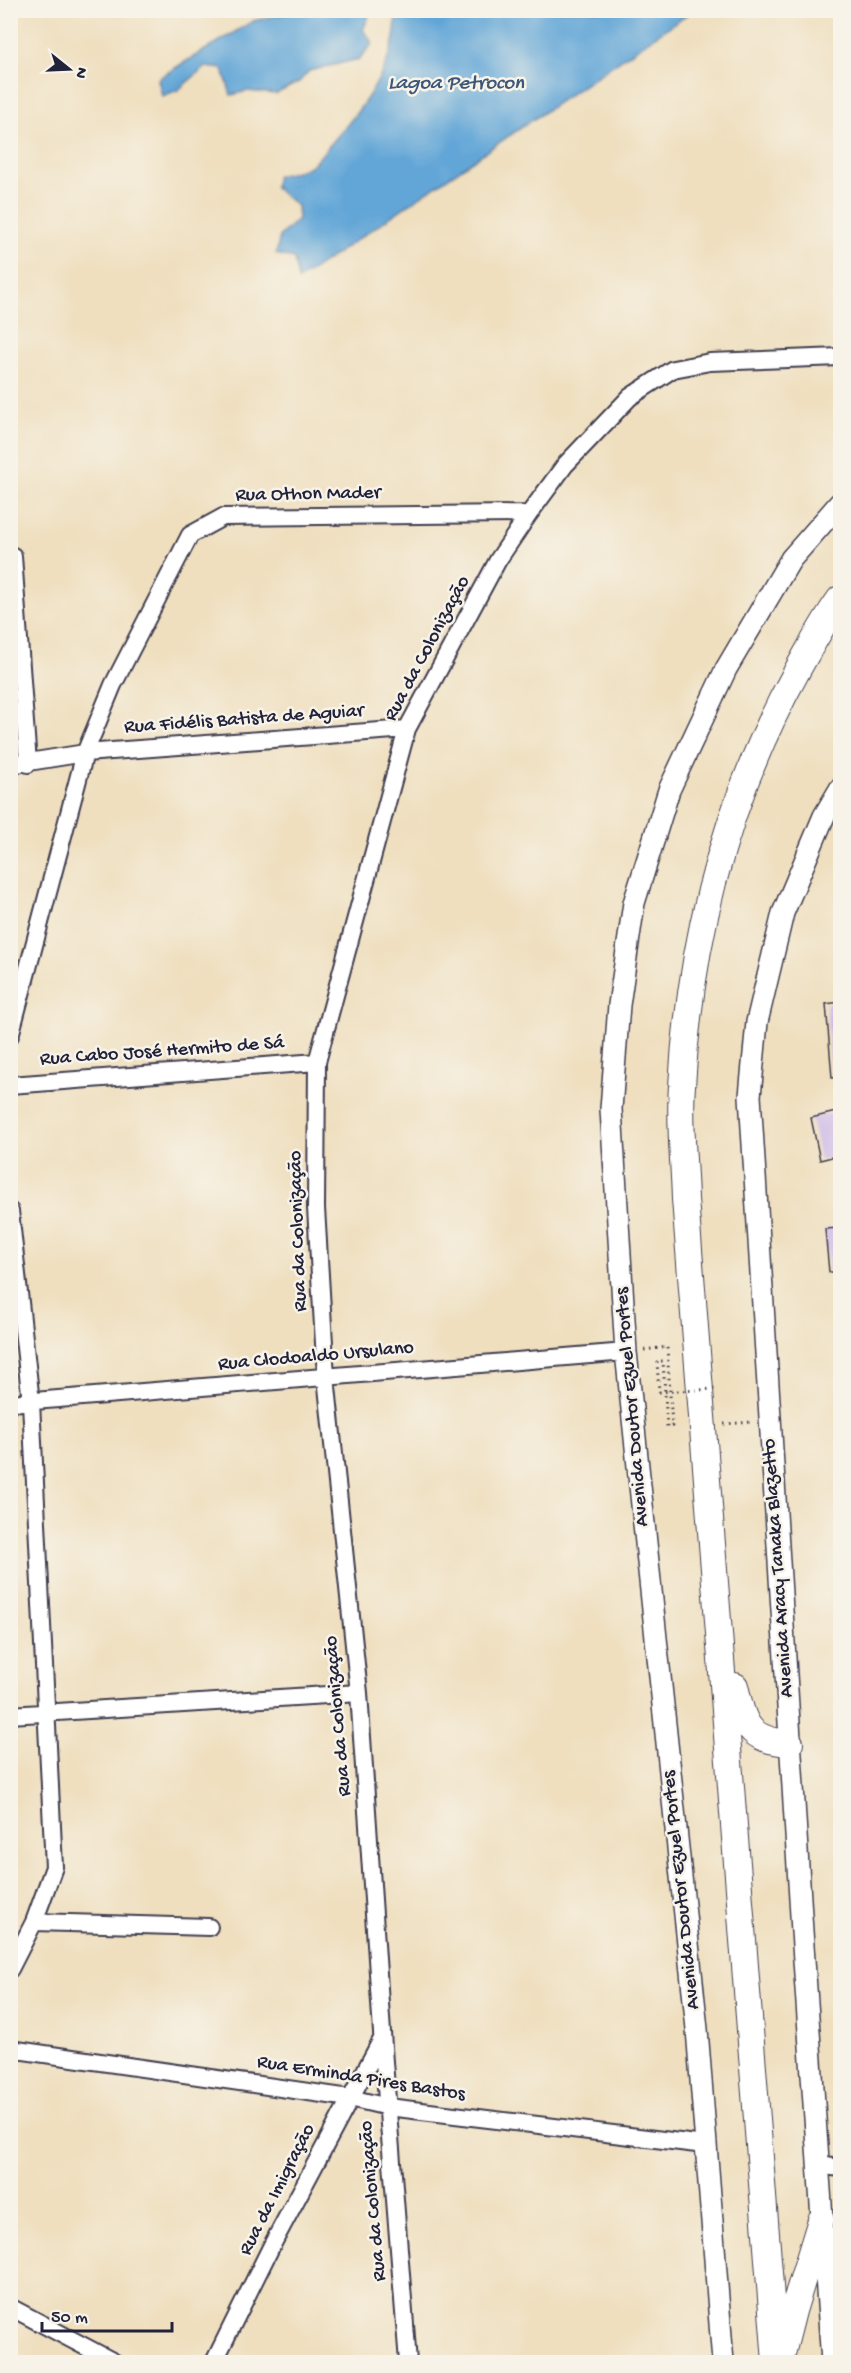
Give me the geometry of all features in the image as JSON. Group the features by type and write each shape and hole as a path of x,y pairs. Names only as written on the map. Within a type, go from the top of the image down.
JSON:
{"highway":[{"path":"776,2362 685,1199 681,1088 688,1012 698,945 709,895 730,825 777,708 840,599"},
{"path":"716,1612 747,1726 758,1736 770,1742 790,1743"},
{"path":"782,2362 785,2339 821,2220"}],"main road":[{"name":"Avenida Doutor Ezuel Portes","path":"723,2362 697,2029 626,1352 611,1109 619,1005 634,903 669,790 726,669 792,559 840,503"},
{"name":"Avenida Aracy Tanaka Blazetto","path":"832,2362 790,1743 750,1096 757,1022 783,913 824,816 840,789"}],"street":[{"name":"Rua da Colonização","path":"408,2362 382,2038 360,1693 326,1377 316,1208 317,1062 407,729 498,560 529,514 566,465 630,398 673,369 710,362 840,357"},
{"name":"Rua Othon Mader","path":"10,1036 85,753 113,686 190,535 223,517 529,514"},
{"path":"13,556 28,764"},
{"name":"Rua Fidélis Batista de Aguiar","path":"10,765 28,764 85,753 407,729"},
{"name":"Rua Cabo José Hermito de Sá","path":"10,1085 317,1062"},
{"path":"10,1211 31,1402 54,1867 34,1923 10,1969"},
{"name":"Rua Clodoaldo Ursulano","path":"10,1403 626,1352"},
{"path":"10,1715 360,1693"},
{"path":"34,1923 209,1927"},
{"name":"Rua da Imigração","path":"214,2362 271,2247 382,2038"},
{"name":"Rua Erminda Pires Bastos","path":"10,2049 350,2098 388,2107 705,2145"},
{"path":"818,2165 840,2168"},
{"path":"10,2307 114,2362"}],"path":[{"path":"626,1352 667,1347 672,1426 667,1426 663,1361 657,1361 659,1392 715,1389"}],"water":[{"name":"Lagoa Petrocon","path":"395,10 692,11 298,280 294,259 276,254 280,236 298,219 297,206 274,187 277,176 301,170 313,164 352,119 385,67 395,30"},
{"name":"Lagoa Petrocon","path":"296,11 371,11 363,30 373,43 359,59 309,71 299,82 276,94 247,91 231,95 223,69 205,67 178,90 162,96 158,79 167,73 253,21"}],"building":[{"path":"840,1002 840,1077 832,1078 826,1004"},
{"path":"840,1111 840,1155 820,1160 811,1118"},
{"path":"840,1228 840,1272 829,1272 825,1229"}]}
